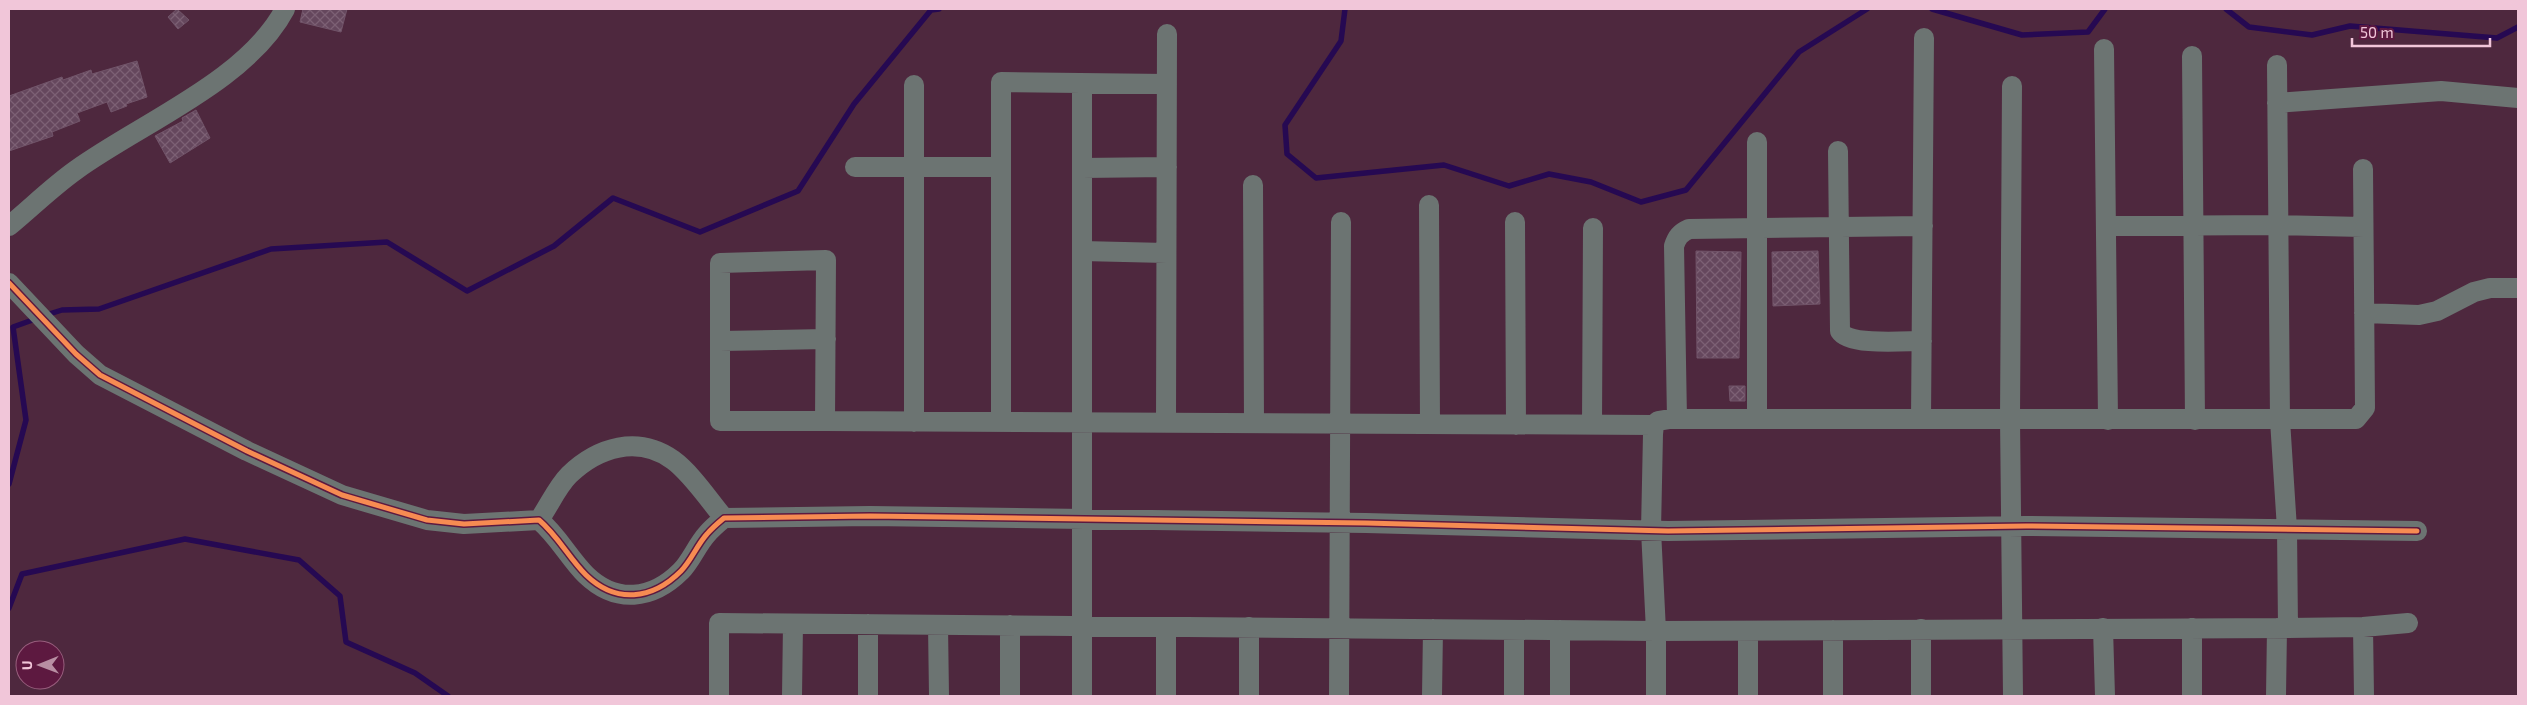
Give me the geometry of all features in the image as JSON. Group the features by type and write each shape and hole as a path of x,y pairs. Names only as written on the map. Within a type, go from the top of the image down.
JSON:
{"street":[{"path":"9,226 75,170 224,76 256,47 285,9"},
{"path":"1166,423 1168,34"},
{"path":"1921,419 1924,38"},
{"path":"2104,49 2108,420"},
{"path":"2192,56 2195,420"},
{"path":"2276,696 2283,628 2287,530 2280,420 2277,65"},
{"path":"1000,422 1001,82 1167,84"},
{"path":"1082,84 1082,696"},
{"path":"914,85 914,422"},
{"path":"2012,86 2010,419 2013,696"},
{"path":"2277,103 2442,91 2518,98"},
{"path":"1757,142 1757,419"},
{"path":"1838,151 1839,325 1842,336 1854,340 1922,341"},
{"path":"855,167 1001,167"},
{"path":"1082,168 1167,167"},
{"path":"825,422 826,260 720,263 720,420 825,422 1654,425 1658,421 1677,419 2356,419 2365,408 2363,170"},
{"path":"1253,184 1254,424"},
{"path":"1429,205 1430,424"},
{"path":"1339,696 1341,222"},
{"path":"1515,222 1516,425"},
{"path":"2106,226 2278,225 2363,227"},
{"path":"1677,419 1674,246 1677,237 1689,229 1923,226"},
{"path":"1592,425 1593,228"},
{"path":"1082,251 1166,253"},
{"path":"9,283 76,354 100,374 246,451 342,495 427,520 464,524 539,520 553,532 573,562 603,589 618,595 637,596 663,586 682,570 707,534 724,518 870,516 1651,530 2012,526 2417,531"},
{"path":"2364,313 2419,314 2437,310 2474,292 2490,288 2518,288"},
{"path":"720,341 826,339"},
{"path":"1654,425 1651,530 1656,631 1656,696"},
{"path":"539,520 567,476 591,456 612,448 645,446 673,460 724,518"},
{"path":"719,696 720,623 1656,631 2283,628 2363,627 2408,623"},
{"path":"792,696 793,624"},
{"path":"868,624 868,696"},
{"path":"938,625 939,696"},
{"path":"1010,625 1010,696"},
{"path":"1166,627 1166,696"},
{"path":"1249,627 1249,696"},
{"path":"2363,627 2364,696"},
{"path":"2103,628 2104,696"},
{"path":"2192,628 2192,696"},
{"path":"1432,629 1432,696"},
{"path":"1921,629 1921,696"},
{"path":"1514,630 1514,696"},
{"path":"1560,630 1560,696"},
{"path":"1748,630 1748,696"},
{"path":"1833,630 1833,696"}],"building":[{"path":"177,9 189,20 178,29 168,17"},
{"path":"303,9 347,9 341,32 300,22"},
{"path":"137,61 147,97 126,104 127,106 111,112 107,102 77,113 80,121 52,132 53,136 9,151 9,96 62,77 63,80 91,70 92,74"},
{"path":"196,110 210,138 170,163 155,136 183,121 182,118"},
{"path":"1696,251 1741,252 1739,358 1697,358"},
{"path":"1818,251 1820,304 1773,306 1772,252"},
{"path":"1729,386 1745,386 1745,401 1730,401"}],"waterway":[{"path":"46,315 62,310 99,309 271,249 387,242 467,291 554,246 613,198 700,232 798,191 854,104 931,10 939,9"},
{"path":"1345,9 1341,41 1285,125 1287,154 1316,178 1444,165 1509,186 1549,174 1591,182 1641,202 1686,190 1799,52 1867,9"},
{"path":"1932,9 2022,35 2088,32 2105,9"},
{"path":"2226,9 2249,27 2312,35 2350,26 2497,38 2518,27"},
{"path":"9,484 26,420 13,327 38,318"},
{"path":"9,608 22,574 185,539 299,560 340,596 346,642 415,673 448,696"}],"cycle path":[{"path":"9,283 76,354 100,375 247,451 342,495 427,520 464,524 539,520 586,575 609,591 622,594 646,593 670,581 685,567 707,534 724,518 870,516 1366,523 1668,531 2026,526 2417,531"}]}
